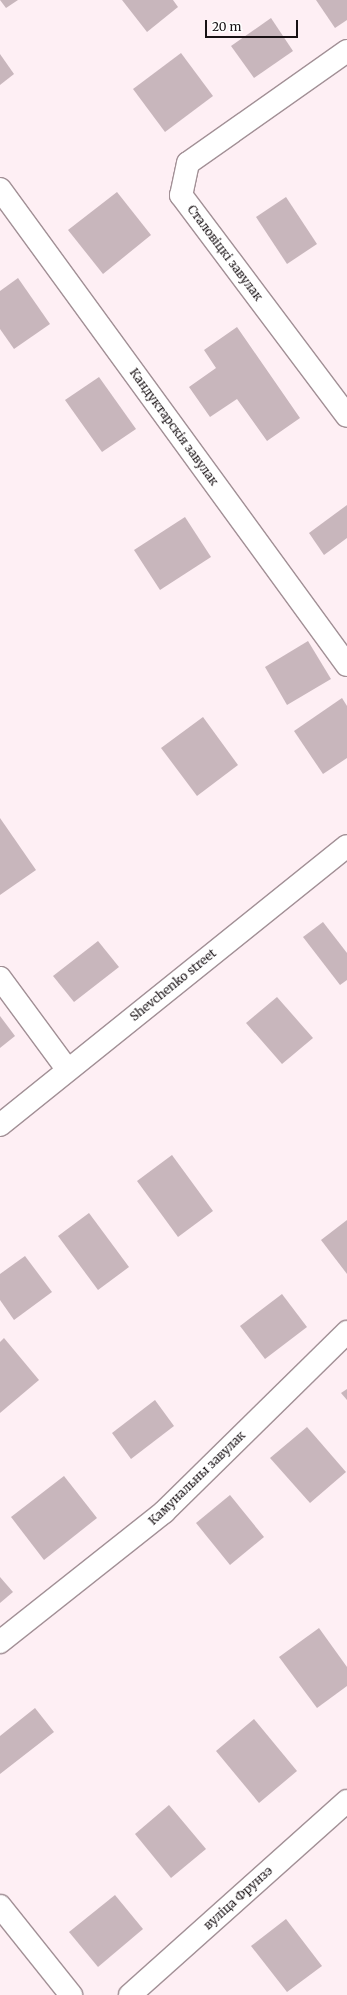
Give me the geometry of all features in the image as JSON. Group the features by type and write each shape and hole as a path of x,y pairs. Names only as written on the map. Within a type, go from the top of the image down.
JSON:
{"street":[{"name":"Сталовіцкі завулак","path":"347,51 188,163 181,195 347,416"},
{"name":"Кандуктарскія завулак","path":"0,189 347,665"},
{"name":"Shevchenko street","path":"0,1125 67,1069 347,846"},
{"path":"0,978 67,1069"},
{"name":"Камунальны завулак","path":"0,1642 164,1512 347,1332"},
{"name":"вуліца Фрунзэ","path":"130,1995 347,1801"},
{"path":"0,1906 71,1995"}],"building":[{"path":"0,0 18,0 6,8"},
{"path":"122,0 173,0 178,7 147,32"},
{"path":"316,0 347,0 347,20 335,28"},
{"path":"271,18 293,51 254,78 231,46"},
{"path":"181,53 213,96 165,132 133,89"},
{"path":"0,54 14,74 0,85"},
{"path":"117,192 151,235 103,274 68,230"},
{"path":"286,197 317,244 287,264 256,217"},
{"path":"18,278 50,324 14,349 0,329 0,291"},
{"path":"237,327 300,418 267,441 237,399 210,417 189,387 216,368 204,350"},
{"path":"99,377 136,429 102,452 65,400"},
{"path":"347,505 347,538 324,555 309,533"},
{"path":"185,517 211,557 160,590 134,550"},
{"path":"308,641 331,679 287,705 265,667"},
{"path":"342,698 347,706 347,758 323,774 294,731"},
{"path":"203,717 238,765 197,796 161,748"},
{"path":"0,818 36,870 0,895"},
{"path":"323,922 347,953 347,980 340,985 303,937"},
{"path":"98,941 119,967 74,1002 53,976"},
{"path":"277,997 313,1038 282,1064 246,1023"},
{"path":"0,1016 15,1036 0,1048"},
{"path":"172,1155 213,1211 178,1237 137,1181"},
{"path":"89,1213 129,1267 98,1290 58,1236"},
{"path":"347,1220 347,1274 321,1240"},
{"path":"25,1256 52,1292 14,1320 0,1300 0,1274"},
{"path":"282,1294 307,1327 265,1359 240,1326"},
{"path":"4,1338 39,1380 0,1413 0,1342"},
{"path":"347,1389 347,1400 341,1393"},
{"path":"155,1400 174,1426 131,1459 112,1433"},
{"path":"307,1427 346,1472 310,1503 270,1458"},
{"path":"64,1476 97,1518 44,1560 11,1517"},
{"path":"230,1495 264,1537 230,1565 196,1523"},
{"path":"0,1577 13,1592 0,1603"},
{"path":"319,1628 347,1667 347,1686 317,1708 279,1657"},
{"path":"35,1708 54,1732 0,1774 0,1736"},
{"path":"254,1719 297,1771 259,1803 216,1751"},
{"path":"169,1805 206,1849 171,1878 135,1834"},
{"path":"115,1895 143,1929 98,1967 69,1932"},
{"path":"286,1919 322,1966 287,1992 251,1946"}]}
